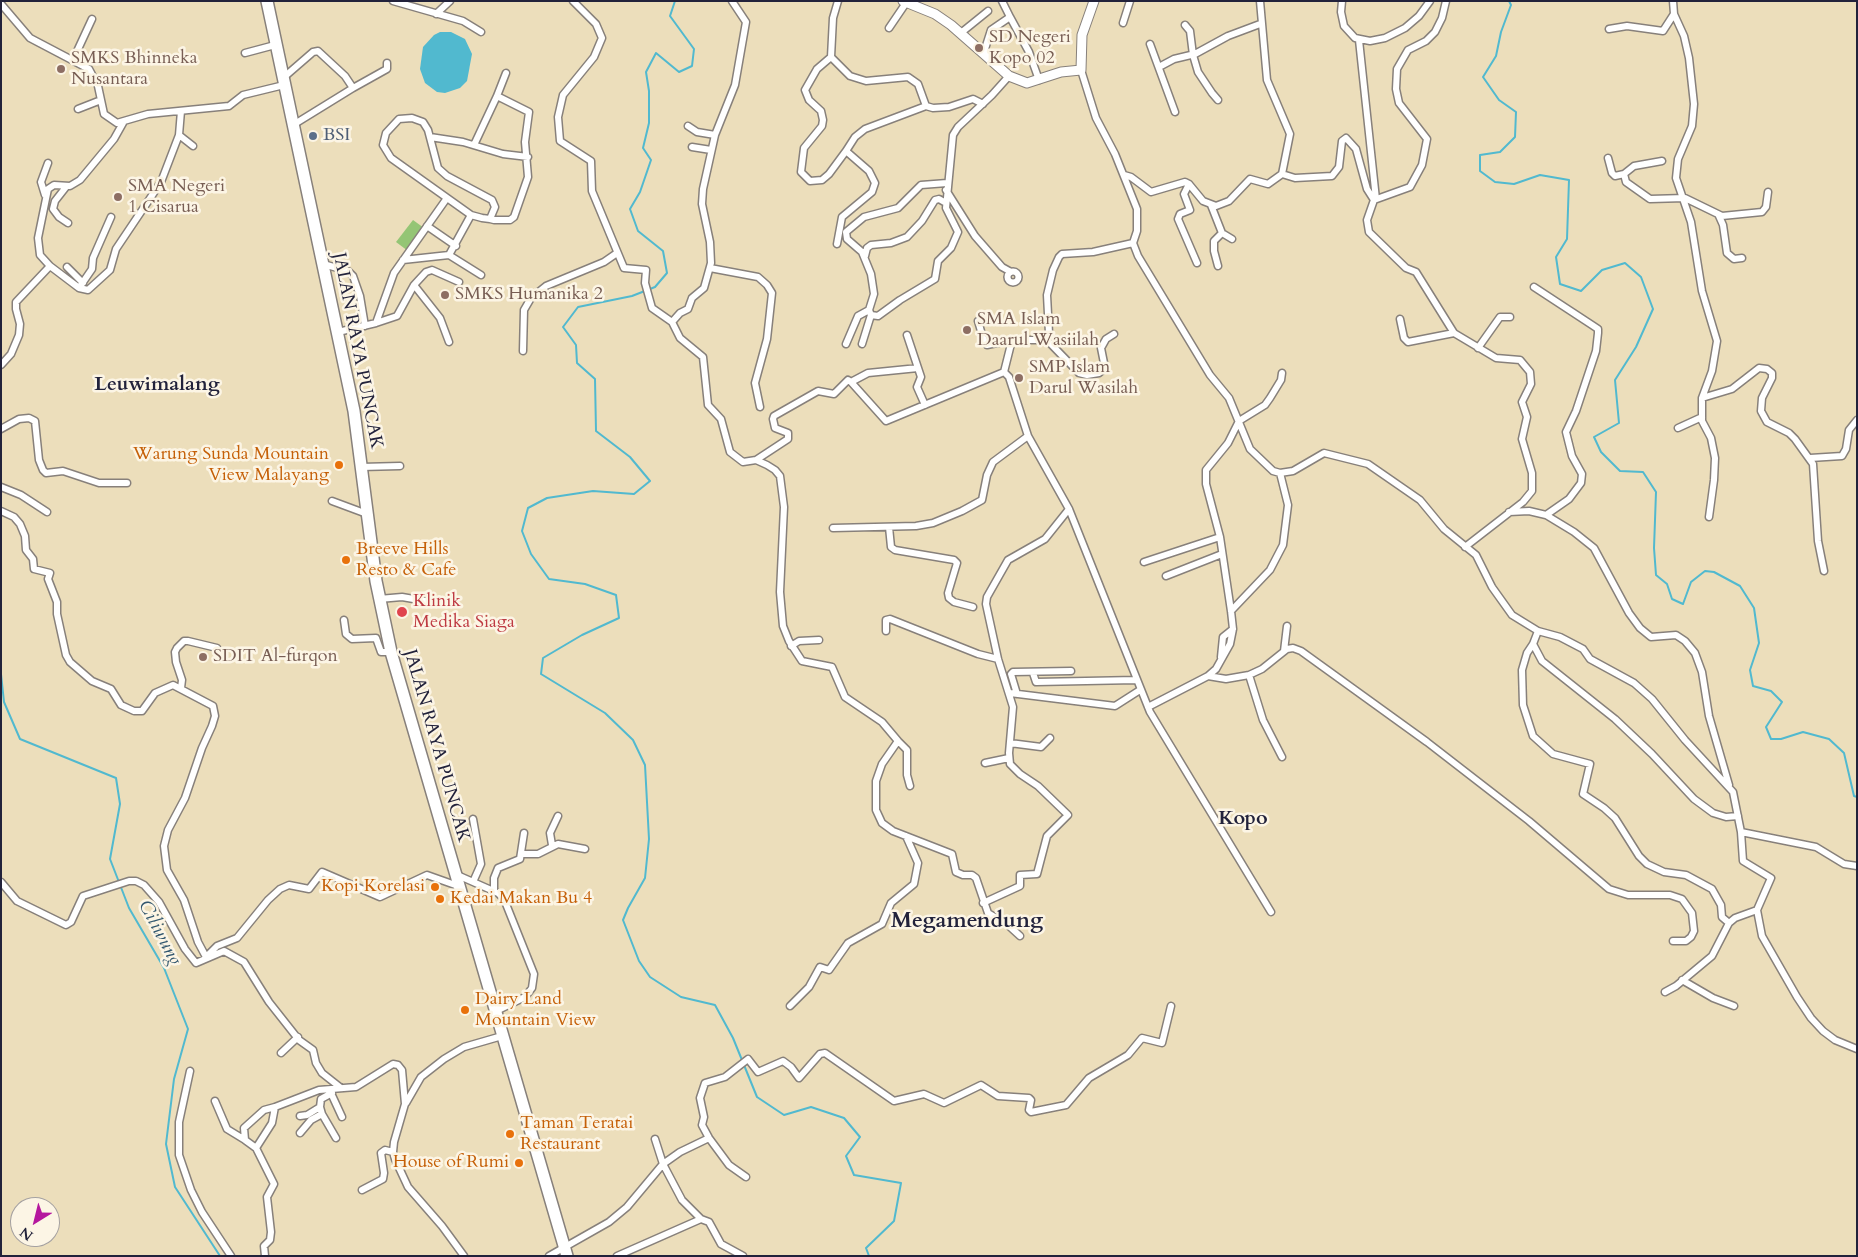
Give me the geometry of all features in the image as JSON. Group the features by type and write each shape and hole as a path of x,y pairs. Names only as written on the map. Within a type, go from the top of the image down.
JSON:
{"highway":[{"name":"JALAN RAYA PUNCAK","path":"267,1 354,412 380,599 391,652 494,1012 566,1251"}],"main road":[{"path":"904,2 934,14 962,32 1009,76 1027,83 1060,72 1081,70 1082,34 1094,1"}],"street":[{"path":"393,1 463,20 481,32"},
{"path":"436,14 450,1"},
{"path":"574,1 596,24 602,38 594,57 563,95 558,117 560,141 591,161 592,189 617,253 626,269 646,270 645,283 652,308 672,322 680,338 704,358 708,405 721,419 730,452 743,462 756,460 788,438 788,432 775,428 774,417 818,391 834,394 848,381 850,382 873,372 918,368"},
{"path":"672,322 689,308 692,298 704,288 710,268 711,251 702,200 715,135 734,85 746,22 732,1"},
{"path":"838,1 833,18 831,57 846,73 858,80 873,81 902,77 912,79 918,84 926,106"},
{"path":"1002,1 1029,52 1039,80"},
{"path":"1122,23 1130,1"},
{"path":"1124,175 1131,177 1151,192 1181,182 1189,184 1203,201 1216,206 1226,202 1249,179 1268,184 1282,174 1290,134 1282,109 1269,88 1260,24 1260,1"},
{"path":"1342,1 1341,12 1344,26 1359,40 1375,199 1367,220 1369,232 1406,268 1416,272 1454,333 1496,358 1520,360 1528,366 1531,384 1522,402 1527,417 1522,439 1532,474 1532,489 1528,498 1465,547"},
{"path":"1359,40 1377,40 1406,28 1419,16 1430,1"},
{"path":"1375,199 1410,187 1422,165 1427,140 1399,103 1396,89 1398,69 1408,50 1426,41 1435,32 1444,12 1446,1"},
{"path":"1673,1 1674,14 1684,36 1689,58 1694,104 1692,126 1683,144 1676,167 1676,178 1685,198 1702,291 1717,341 1712,371 1702,398 1704,428 1711,438 1715,458 1709,517"},
{"path":"889,28 904,2"},
{"path":"1,4 30,38 90,70 107,117 117,123 123,123 137,116 229,106 243,94 284,82 313,52 318,50 345,76 353,88"},
{"path":"962,32 968,24 988,11"},
{"path":"1609,28 1627,26 1663,30 1674,14"},
{"path":"984,52 991,30 1010,17"},
{"path":"73,60 92,19"},
{"path":"1159,67 1174,59 1193,55 1228,36 1260,24"},
{"path":"1185,25 1190,31 1193,55 1198,72 1218,100"},
{"path":"1150,44 1175,112"},
{"path":"245,53 276,45"},
{"path":"831,57 817,69 805,90 809,100 821,111 823,118 822,126 804,148 800,167 802,174 812,182 822,180 830,174 855,137 865,129 926,106 943,108 973,99 983,104"},
{"path":"293,125 387,69 386,63"},
{"path":"1081,70 1096,118 1124,175 1138,214 1137,231 1133,243 1145,270 1210,375 1229,398 1250,449 1273,470 1280,473 1293,471 1324,453 1366,463 1420,500 1444,529 1479,559 1492,587 1510,613 1538,631 1570,641 1583,649 1590,658 1639,688 1661,709 1685,740 1729,787 1735,797 1742,832 1742,861 1771,878 1769,888 1757,910 1729,923 1712,956 1665,992"},
{"path":"474,145 506,73"},
{"path":"846,344 858,316 870,312 878,316 935,279 938,262 951,248 958,232 956,224 947,211 946,202 954,131 1009,76"},
{"path":"490,219 495,209 494,203 440,171 436,166 430,137 423,122 412,118 400,118 386,133 383,147 391,158 471,215 490,219 508,221 514,217 528,177 528,157 525,142 529,112 497,96"},
{"path":"78,109 101,100"},
{"path":"66,187 54,185 48,189 45,197 38,251 50,266 88,290 110,270 116,249 161,182 179,135 181,110"},
{"path":"68,223 54,212 55,201 66,187 80,180 114,140 123,123"},
{"path":"688,126 697,132 715,135"},
{"path":"179,135 193,146"},
{"path":"430,137 474,145 503,154 528,157"},
{"path":"1282,174 1296,178 1332,176 1339,167 1342,141 1347,138 1356,149 1368,189 1375,199"},
{"path":"692,147 711,150"},
{"path":"837,244 842,217 872,192 875,185 870,171 846,151"},
{"path":"1608,158 1612,173 1615,176 1624,174 1634,166 1662,161"},
{"path":"45,197 41,182 48,164"},
{"path":"1624,174 1628,185 1650,199 1685,198 1719,216 1762,212 1766,207 1768,192"},
{"path":"1189,184 1184,194 1189,210 1180,214 1178,218 1197,263"},
{"path":"862,344 874,289 864,256 860,249 845,236 853,224 870,215 898,208 921,185 947,186"},
{"path":"947,186 978,239 1002,266 1011,272"},
{"path":"45,197 55,201"},
{"path":"376,323 392,280 403,260 447,198"},
{"path":"864,256 871,244 891,243 906,237 922,221 935,200 946,202"},
{"path":"1210,205 1222,233 1232,239"},
{"path":"449,255 456,246 471,215"},
{"path":"1719,216 1723,225 1727,253 1734,259 1742,258"},
{"path":"81,286 93,268 92,258 111,218"},
{"path":"427,226 456,246"},
{"path":"1218,266 1214,251 1214,241 1222,233"},
{"path":"1045,338 1050,331 1047,295 1059,257 1062,254 1093,252 1133,243"},
{"path":"523,351 524,310 531,298 546,286 604,262 617,253"},
{"path":"403,260 449,255 482,275"},
{"path":"323,264 348,272 353,276 360,296 365,326"},
{"path":"1,364 11,354 19,335 20,324 16,302 50,266"},
{"path":"67,267 81,286"},
{"path":"710,268 758,277 767,284 772,293 767,339 755,383 760,407"},
{"path":"338,332 396,316 414,285 423,273 430,270 459,282"},
{"path":"414,285 440,318 449,342"},
{"path":"1534,287 1598,329 1596,351 1576,411 1566,432 1572,456 1582,474 1582,483 1569,499 1546,515"},
{"path":"1478,348 1500,317 1510,318"},
{"path":"1400,319 1404,338 1408,342 1454,333"},
{"path":"978,321 983,338 988,344 1045,338 1079,373 1087,375 1099,373 1106,368 1101,348 1106,339 1114,334"},
{"path":"907,335 921,378 917,386 925,405"},
{"path":"1004,372 1012,340"},
{"path":"1702,398 1732,388 1758,369 1767,369 1773,377 1762,398 1762,416 1768,423 1790,434 1810,458 1815,471 1817,524 1824,572"},
{"path":"850,382 885,420 1004,372"},
{"path":"1004,372 1009,377 1028,436 1069,509 1148,707 1271,912"},
{"path":"1148,707 1208,676 1216,669 1230,644 1233,629 1231,611 1220,538 1205,473 1209,464 1228,443 1238,421 1265,405 1281,380 1282,373"},
{"path":"1678,428 1702,417"},
{"path":"1,429 19,419 29,418 35,421 39,460 46,473 63,471 99,483 127,482"},
{"path":"1810,458 1842,456 1846,449 1849,430 1857,420"},
{"path":"833,528 928,524 981,502 987,475 993,462 1028,436"},
{"path":"756,460 774,468 780,476 784,507 780,592 783,626 804,662 834,669 840,689 845,697 882,722 907,750 907,771 910,786"},
{"path":"362,467 400,466"},
{"path":"1231,611 1270,570 1283,546 1288,505 1280,473"},
{"path":"1,488 21,495 47,512"},
{"path":"332,501 367,514"},
{"path":"1013,693 998,658 988,619 987,597 1010,558 1045,539 1069,509"},
{"path":"1508,512 1529,511 1546,515 1574,532 1594,548 1629,613 1646,633 1651,637 1676,634 1695,652 1702,672 1709,716 1729,787"},
{"path":"1,512 14,518 20,524 26,538 26,550 34,559 34,569 50,572 48,579 57,602 57,614 66,655 70,662 92,681 111,689 122,706 134,711 143,710 150,699 161,689 174,685 189,695 211,703 215,716 185,798 168,830 163,850 167,870 184,900 198,942 208,958"},
{"path":"889,527 891,547 895,550 954,560 956,563 948,593 949,598 954,602 973,607"},
{"path":"1144,562 1220,538"},
{"path":"1166,576 1222,554"},
{"path":"380,599 402,597 431,602"},
{"path":"886,631 886,620 890,619 978,654 998,658"},
{"path":"344,620 346,634 352,639 376,638 381,652 391,652"},
{"path":"1284,650 1287,626"},
{"path":"1538,631 1524,661 1522,694 1525,712 1533,736 1551,753 1589,764 1590,767 1582,794 1604,808 1615,818 1639,856 1647,864 1664,872 1692,877 1712,889 1721,904 1722,917 1729,923"},
{"path":"793,644 819,640"},
{"path":"181,688 182,680 175,652 178,648 188,641 217,648"},
{"path":"1533,644 1542,661 1615,719 1708,811 1726,818 1738,816"},
{"path":"1208,676 1226,679 1249,675 1262,669 1284,650 1293,648 1301,651 1372,701 1529,821 1609,888 1628,895 1670,895 1682,899 1693,915 1694,931 1686,941 1673,940"},
{"path":"1051,671 1052,682"},
{"path":"983,903 1020,886 1020,875 1037,874 1047,836 1068,815 1038,786 1016,771 1009,758 1014,710 1012,673 1071,671"},
{"path":"1033,672 1034,682 1136,680"},
{"path":"1249,675 1263,720 1282,757"},
{"path":"1013,693 1115,706 1140,690"},
{"path":"1010,743 1041,747 1050,738"},
{"path":"898,741 879,770 875,786 877,815 882,823 892,831 952,854 956,872 963,875 972,875 976,878 983,903 990,915 1008,925 1020,936"},
{"path":"985,763 1009,758"},
{"path":"552,845 550,833 558,816"},
{"path":"473,819 481,864 473,882"},
{"path":"1742,832 1816,847 1844,864 1857,866"},
{"path":"494,891 494,878 497,870 507,863 520,860 524,833"},
{"path":"790,1006 810,986 820,967 831,969 846,944 882,924 891,904 912,887 917,875 918,863 906,836"},
{"path":"522,854 538,854 552,845 563,844 584,849"},
{"path":"208,958 217,946 237,938 268,900 280,889 292,885 309,889 322,872 380,896 430,875 458,886"},
{"path":"454,874 494,891 504,899 534,979 531,991 522,999 494,1012"},
{"path":"1,882 17,901 65,925 70,923 83,896 129,881 136,881 148,889 166,913 184,950 196,964 224,951 244,962 270,1002 298,1037 313,1050 316,1063 322,1073 342,1088"},
{"path":"1757,910 1762,936 1811,1018 1835,1040 1857,1049"},
{"path":"1682,980 1713,998 1734,1006"},
{"path":"746,1177 728,1165 702,1126 704,1117 700,1098 702,1089 707,1082 726,1077 737,1065 748,1059 758,1072 783,1062 799,1078 821,1054 825,1053 896,1102 924,1094 944,1103 981,1085 998,1096 1029,1098 1031,1100 1029,1110 1031,1112 1066,1106 1089,1078 1128,1056 1142,1038 1162,1043 1171,1006"},
{"path":"464,1256 406,1183 393,1152 405,1104 421,1077 444,1059 470,1045 502,1036"},
{"path":"281,1053 298,1037"},
{"path":"245,1140 243,1134 246,1125 264,1110 318,1090 330,1091 356,1086 389,1065 397,1064 403,1071 405,1104"},
{"path":"190,1070 179,1122 179,1155 202,1212 231,1256"},
{"path":"330,1091 320,1099 321,1111 336,1138"},
{"path":"330,1091 342,1117"},
{"path":"215,1101 227,1129 256,1148 274,1184 267,1197 271,1232 270,1240 264,1246 265,1256"},
{"path":"256,1148 272,1123 275,1107"},
{"path":"300,1116 321,1111"},
{"path":"300,1133 321,1111"},
{"path":"549,1256 566,1251 619,1215 663,1164 680,1152 709,1138"},
{"path":"655,1139 663,1164 682,1200 701,1220 709,1222 721,1244 743,1256"},
{"path":"362,1190 383,1179 381,1153 385,1150 393,1152"},
{"path":"616,1256 701,1220"}],"green space":[{"path":"413,220 424,228 408,251 396,242"}],"water":[{"path":"440,32 451,32 465,39 472,54 467,81 460,88 445,93 437,92 425,83 420,69 423,47 434,35"}],"waterway":[{"path":"675,1 670,16 694,49 692,66 679,72 656,53 646,72 649,91 649,123 643,148 651,160 640,192 630,209 638,231 663,251 667,273 655,287 632,296 578,307 563,327 576,345 577,363 595,379 596,431 630,457 650,481 634,494 593,491 547,498 528,508 522,531 531,554 549,579 585,584 616,595 619,618 582,635 543,658 541,674 605,713 633,740 645,765 649,839 645,878 623,920 639,961 650,977 681,997 715,1005 733,1038 757,1097 784,1115 811,1107 844,1118 860,1137 846,1156 854,1175 901,1183 894,1221 866,1248 869,1256"},
{"path":"1509,1 1511,5 1501,32 1496,56 1483,77 1499,100 1516,112 1515,137 1500,152 1480,155 1480,171 1495,182 1514,184 1540,175 1569,180 1567,239 1556,257 1560,284 1581,291 1602,270 1625,263 1641,277 1653,309 1636,347 1615,380 1619,423 1594,437 1601,452 1620,471 1643,472 1656,492 1654,548 1656,575 1667,584 1672,599 1683,604 1691,582 1705,571 1714,572 1740,586 1754,608 1759,643 1750,670 1753,686 1771,691 1782,702 1766,727 1771,739 1781,739 1803,732 1829,739 1844,753 1854,796 1857,797"},
{"name":"Ciliwung","path":"1,315 1,323"},
{"name":"Ciliwung","path":"1,674 4,702 20,739 116,778 120,804 110,859 129,908 164,968 188,1029 174,1079 166,1144 175,1187 220,1256"}],"place":[{"name":"SD Negeri Kopo 02","path":"979,48"},
{"name":"SMKS Bhinneka Nusantara","path":"61,69"},
{"name":"BSI","path":"313,136"},
{"name":"SMA Negeri 1 Cisarua","path":"118,197"},
{"name":"SMKS Humanika 2","path":"445,295"},
{"name":"SMA Islam Daarul Wasiilah","path":"967,330"},
{"name":"SMP Islam Darul Wasilah","path":"1019,378"},
{"name":"Warung Sunda Mountain View Malayang","path":"339,465"},
{"name":"Breeve Hills Resto & Cafe","path":"346,560"},
{"name":"Klinik Medika Siaga","path":"402,612"},
{"name":"SDIT Al-furqon","path":"203,657"},
{"name":"Kopi Korelasi","path":"435,887"},
{"name":"Kedai Makan Bu 4","path":"440,899"},
{"name":"Dairy Land Mountain View","path":"465,1010"},
{"name":"Taman Teratai Restaurant","path":"510,1134"},
{"name":"House of Rumi","path":"519,1163"}],"district":[{"name":"Leuwimalang","path":"157,385"},
{"name":"Kopo","path":"1243,819"},
{"name":"Megamendung","path":"967,922"}]}
